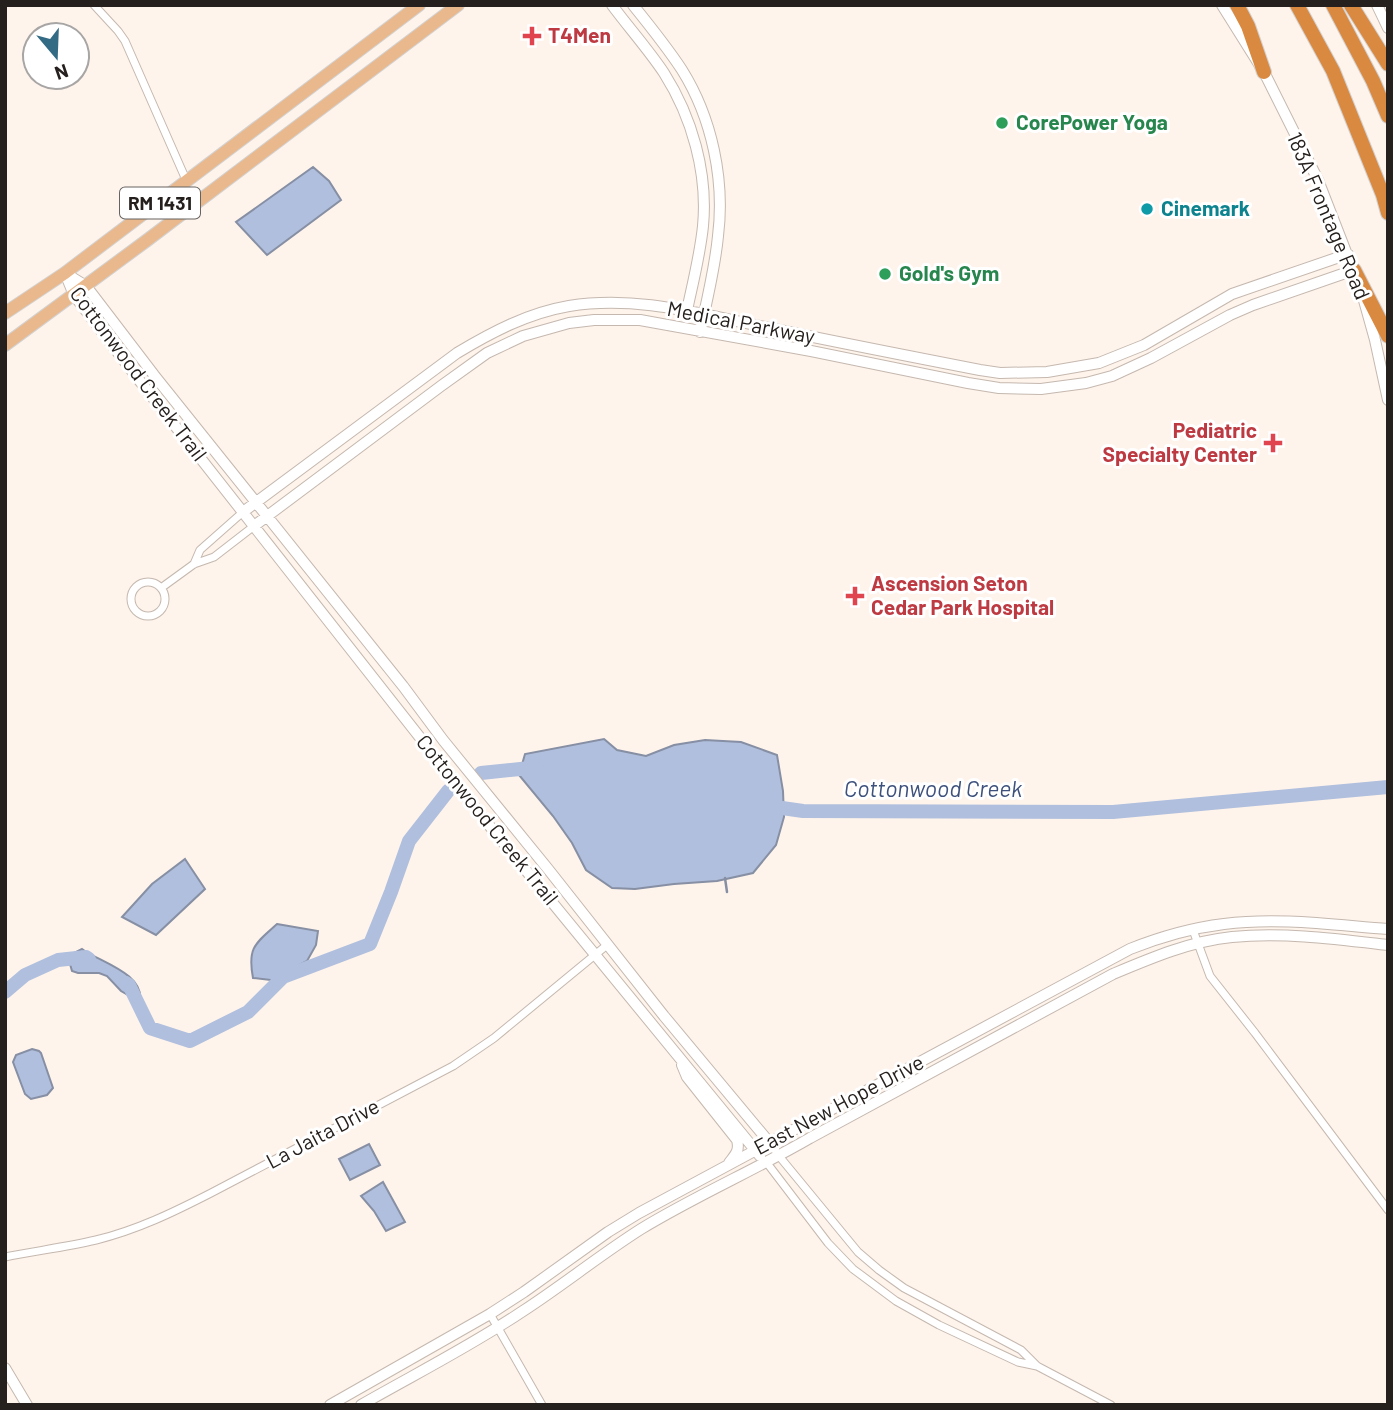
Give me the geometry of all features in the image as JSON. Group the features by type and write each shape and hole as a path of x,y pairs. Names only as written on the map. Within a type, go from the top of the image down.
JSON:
{"highway":[{"path":"1237,5 1248,26 1264,72"},
{"path":"1297,5 1333,71 1388,213"},
{"path":"1333,5 1373,81 1388,117"},
{"path":"1351,5 1388,64"},
{"path":"1354,270 1388,336"}],"main road":[{"name":"RM 1431","path":"5,313 65,273 419,5"},
{"name":"RM 1431","path":"5,345 458,5"}],"street":[{"path":"94,5 125,41 187,182"},
{"path":"612,5 664,73 690,127 698,156 704,210 684,328"},
{"path":"633,5 682,70 708,128 715,158 719,234 700,332"},
{"name":"183A Frontage Road","path":"1222,5 1264,72 1318,180 1354,270 1375,340 1388,400"},
{"path":"1377,5 1388,28"},
{"path":"683,111 699,105"},
{"name":"Medical Parkway","path":"194,564 200,550 243,513 457,353 490,334 549,310 581,304 635,302 1000,373 1047,372 1099,363 1144,345 1232,295 1348,254"},
{"name":"Medical Parkway","path":"161,588 194,564 214,557 478,359 505,344 546,328 582,321 640,320 999,388 1041,389 1086,383 1112,376 1152,358 1230,315 1354,270"},
{"name":"Cottonwood Creek Trail","path":"65,273 86,286 607,945 779,1156"},
{"name":"Cottonwood Creek Trail","path":"65,273 74,295 488,824 767,1163"},
{"path":"1144,345 1152,358"},
{"path":"933,375 937,362"},
{"path":"431,372 441,386"},
{"name":"Medical Parkway","path":"147,582 161,588 164,603 158,612 149,616 136,611 131,598 138,585 147,582"},
{"name":"East New Hope Drive","path":"330,1405 491,1314 608,1232 1130,949 1161,937 1225,924 1260,922 1388,929"},
{"path":"1193,930 1210,976 1388,1210"},
{"name":"East New Hope Drive","path":"361,1405 498,1327 644,1227 1113,974 1198,943 1230,937 1266,935 1328,938 1388,945"},
{"name":"La Jaita Drive","path":"5,1257 96,1240 141,1226 412,1089 453,1066 494,1038 607,945"},
{"path":"986,1026 987,1042"},
{"path":"677,1052 687,1077 737,1140 737,1153 728,1165"},
{"path":"779,1156 858,1252 878,1270 904,1288 1021,1350 1037,1366"},
{"path":"767,1163 844,1261 896,1301 939,1325 1018,1362 1037,1366 1111,1405"},
{"path":"896,1301 904,1288"},
{"path":"491,1314 542,1405"},
{"path":"5,1368 27,1405"}],"water":[{"path":"313,167 329,181 341,200 267,255 236,222"},
{"path":"604,739 617,750 646,756 674,745 705,740 741,742 777,755 784,817 776,845 753,873 717,881 635,889 612,888 586,870 572,843 553,816 519,775 525,754"},
{"path":"185,859 205,889 156,935 122,917 152,884"},
{"path":"277,924 318,931 316,945 307,961 279,981 253,978 252,952"},
{"path":"82,949 128,976 140,992 140,1002 121,991 107,976 72,971 70,964 74,953"},
{"path":"32,1049 41,1053 53,1088 47,1095 31,1099 25,1094 13,1062 16,1055"},
{"path":"369,1144 380,1165 350,1180 339,1159"},
{"path":"383,1182 405,1222 386,1231 361,1196"}],"waterway":[{"name":"Cottonwood Creek","path":"481,773 537,769"},
{"name":"Cottonwood Creek","path":"768,806 803,811 1113,812 1388,787"},
{"name":"Cottonwood Creek","path":"126,983 150,1028 190,1041 248,1012 283,977 370,944 409,841 448,791"},
{"path":"725,878 727,892"},
{"name":"Cottonwood Creek","path":"5,992 25,975 58,960 89,959"}],"place":[{"name":"T4Men","path":"532,36"},
{"name":"CorePower Yoga","path":"1002,123"},
{"name":"Cinemark","path":"1147,209"},
{"name":"Gold's Gym","path":"885,274"},
{"name":"Pediatric Specialty Center","path":"1273,443"},
{"name":"Ascension Seton Cedar Park Hospital","path":"855,596"}]}
